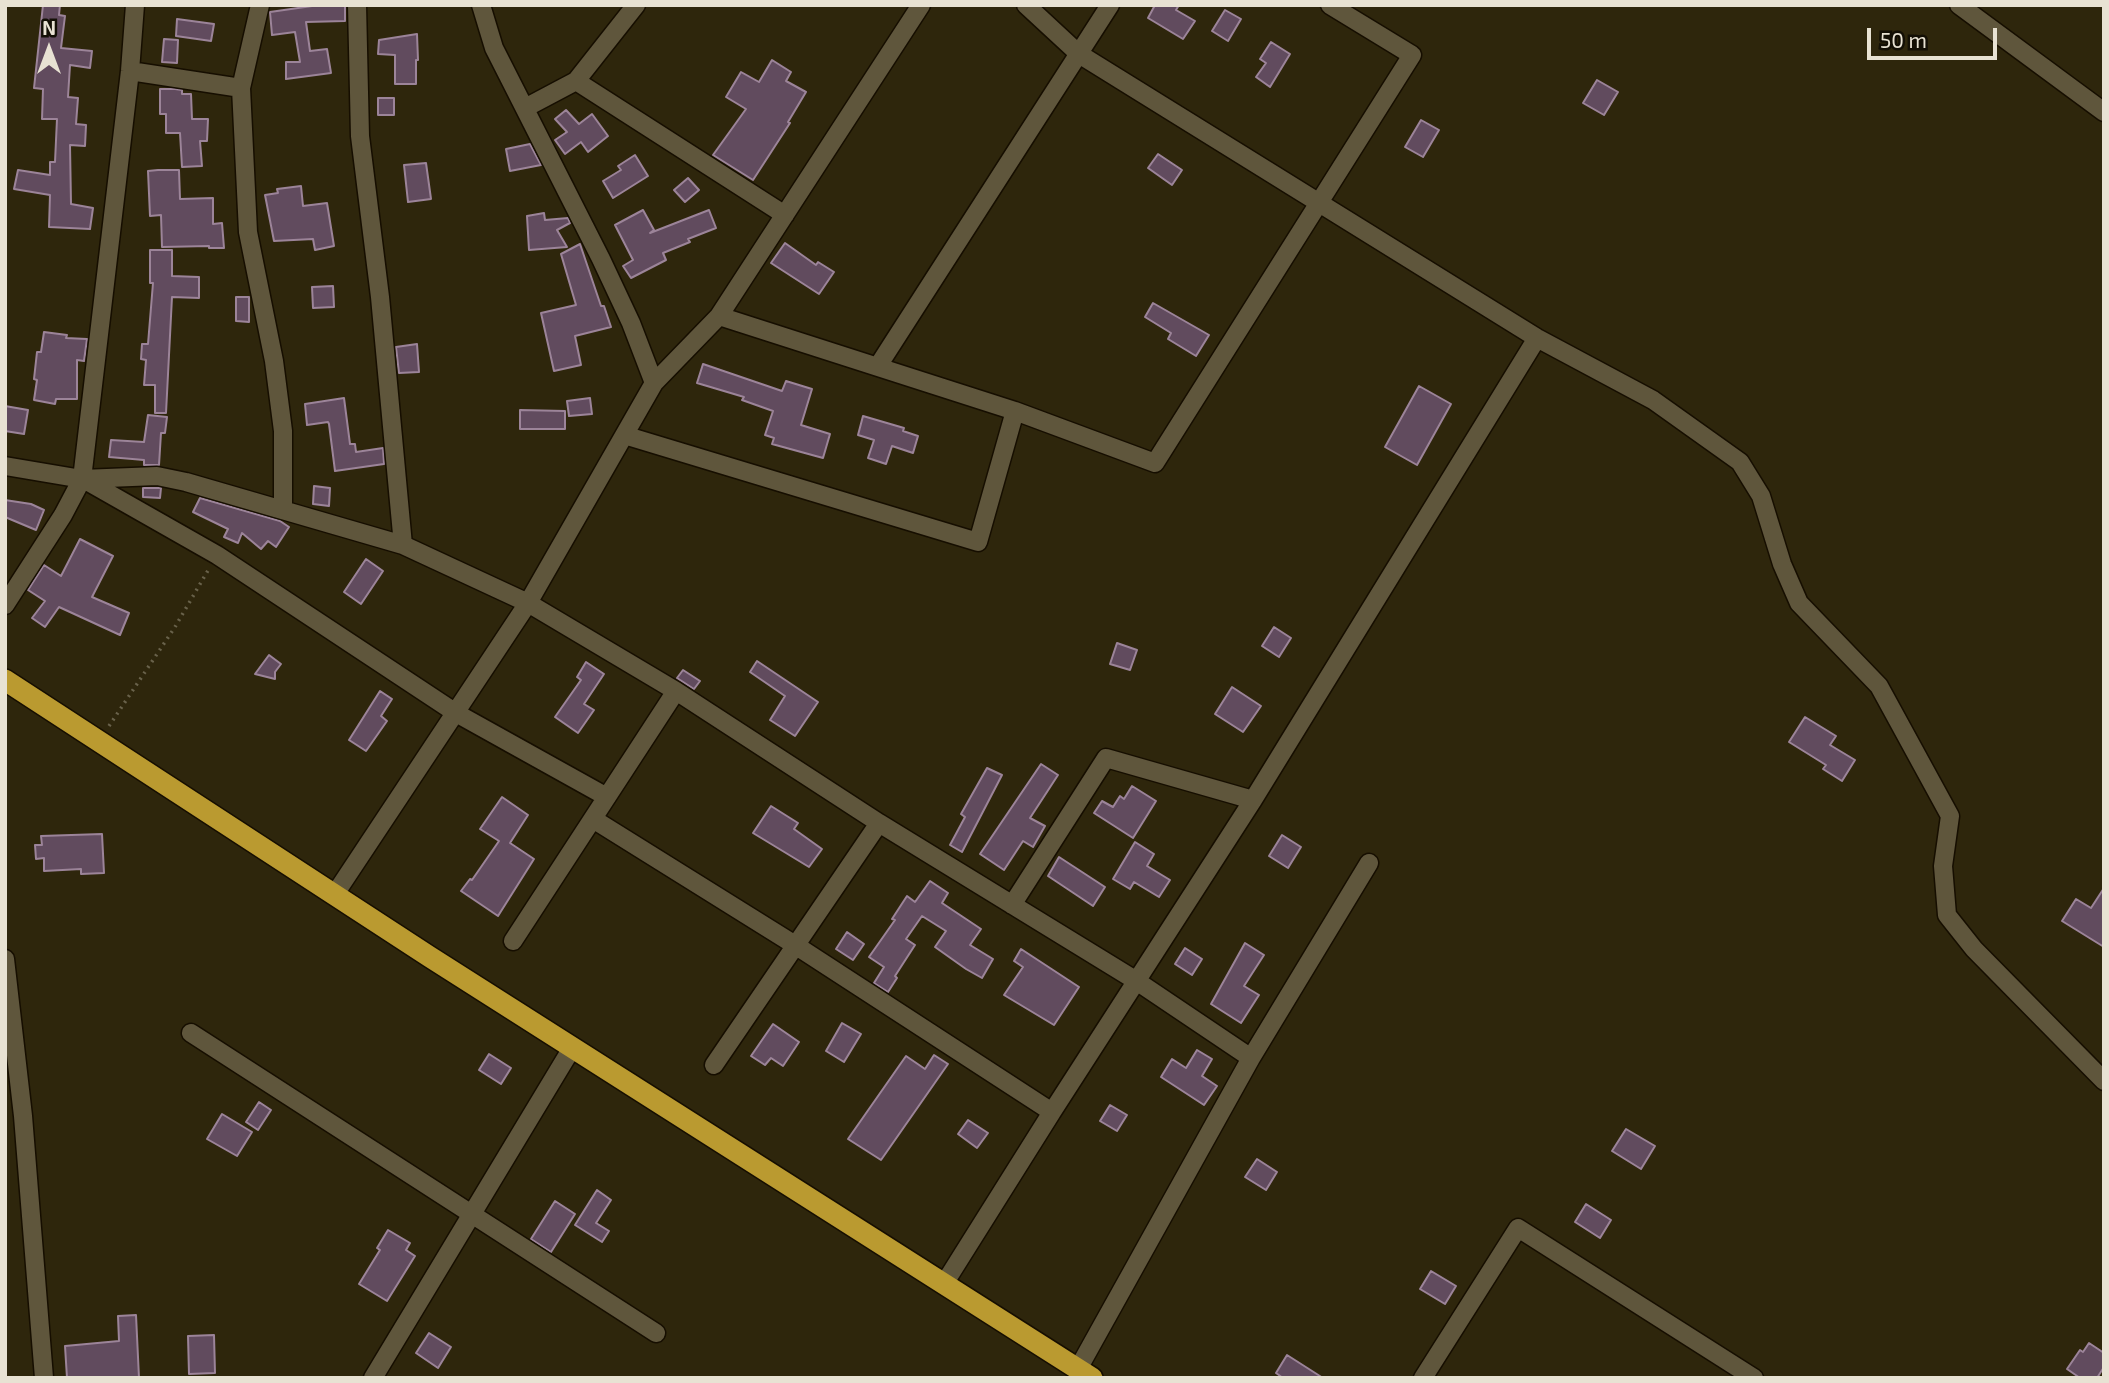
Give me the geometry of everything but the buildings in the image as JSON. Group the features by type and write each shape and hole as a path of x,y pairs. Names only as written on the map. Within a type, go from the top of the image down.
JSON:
{"highway":[{"path":"5,680 572,1048 1085,1373"}],"street":[{"path":"5,605 63,515 82,479 130,71 135,5"},
{"path":"260,5 241,88 248,232 274,361 283,431 283,510"},
{"path":"357,5 360,136 380,297 403,545"},
{"path":"481,5 494,48 626,312 654,383"},
{"path":"525,108 576,81 636,5"},
{"path":"335,894 528,603 654,383 719,316 921,5"},
{"path":"1026,5 1079,54 1537,338 1653,400 1740,462 1761,496 1782,564 1799,603 1879,686 1950,816 1943,866 1947,915 1974,949 2104,1081"},
{"path":"878,366 1110,5"},
{"path":"719,316 1015,411 1155,463 1412,55 1330,5"},
{"path":"1959,5 2104,112"},
{"path":"130,71 241,88"},
{"path":"576,81 785,215"},
{"path":"944,1284 1135,980 1253,800 1537,338"},
{"path":"624,436 978,542 1015,411"},
{"path":"5,466 82,479 157,476 186,482 403,545 528,603 676,691 879,823 1135,980 1251,1058"},
{"path":"82,479 217,555 456,713 607,797"},
{"path":"513,941 676,691"},
{"path":"1012,905 1106,758 1253,800"},
{"path":"593,819 796,945 1052,1112"},
{"path":"714,1065 879,823"},
{"path":"1085,1373 1251,1058 1369,863"},
{"path":"5,959 12,1088 44,1378"},
{"path":"191,1032 656,1333"},
{"path":"373,1378 572,1048"},
{"path":"1423,1378 1518,1228 1754,1378"}],"path":[{"path":"100,740 175,627 217,555"}]}
